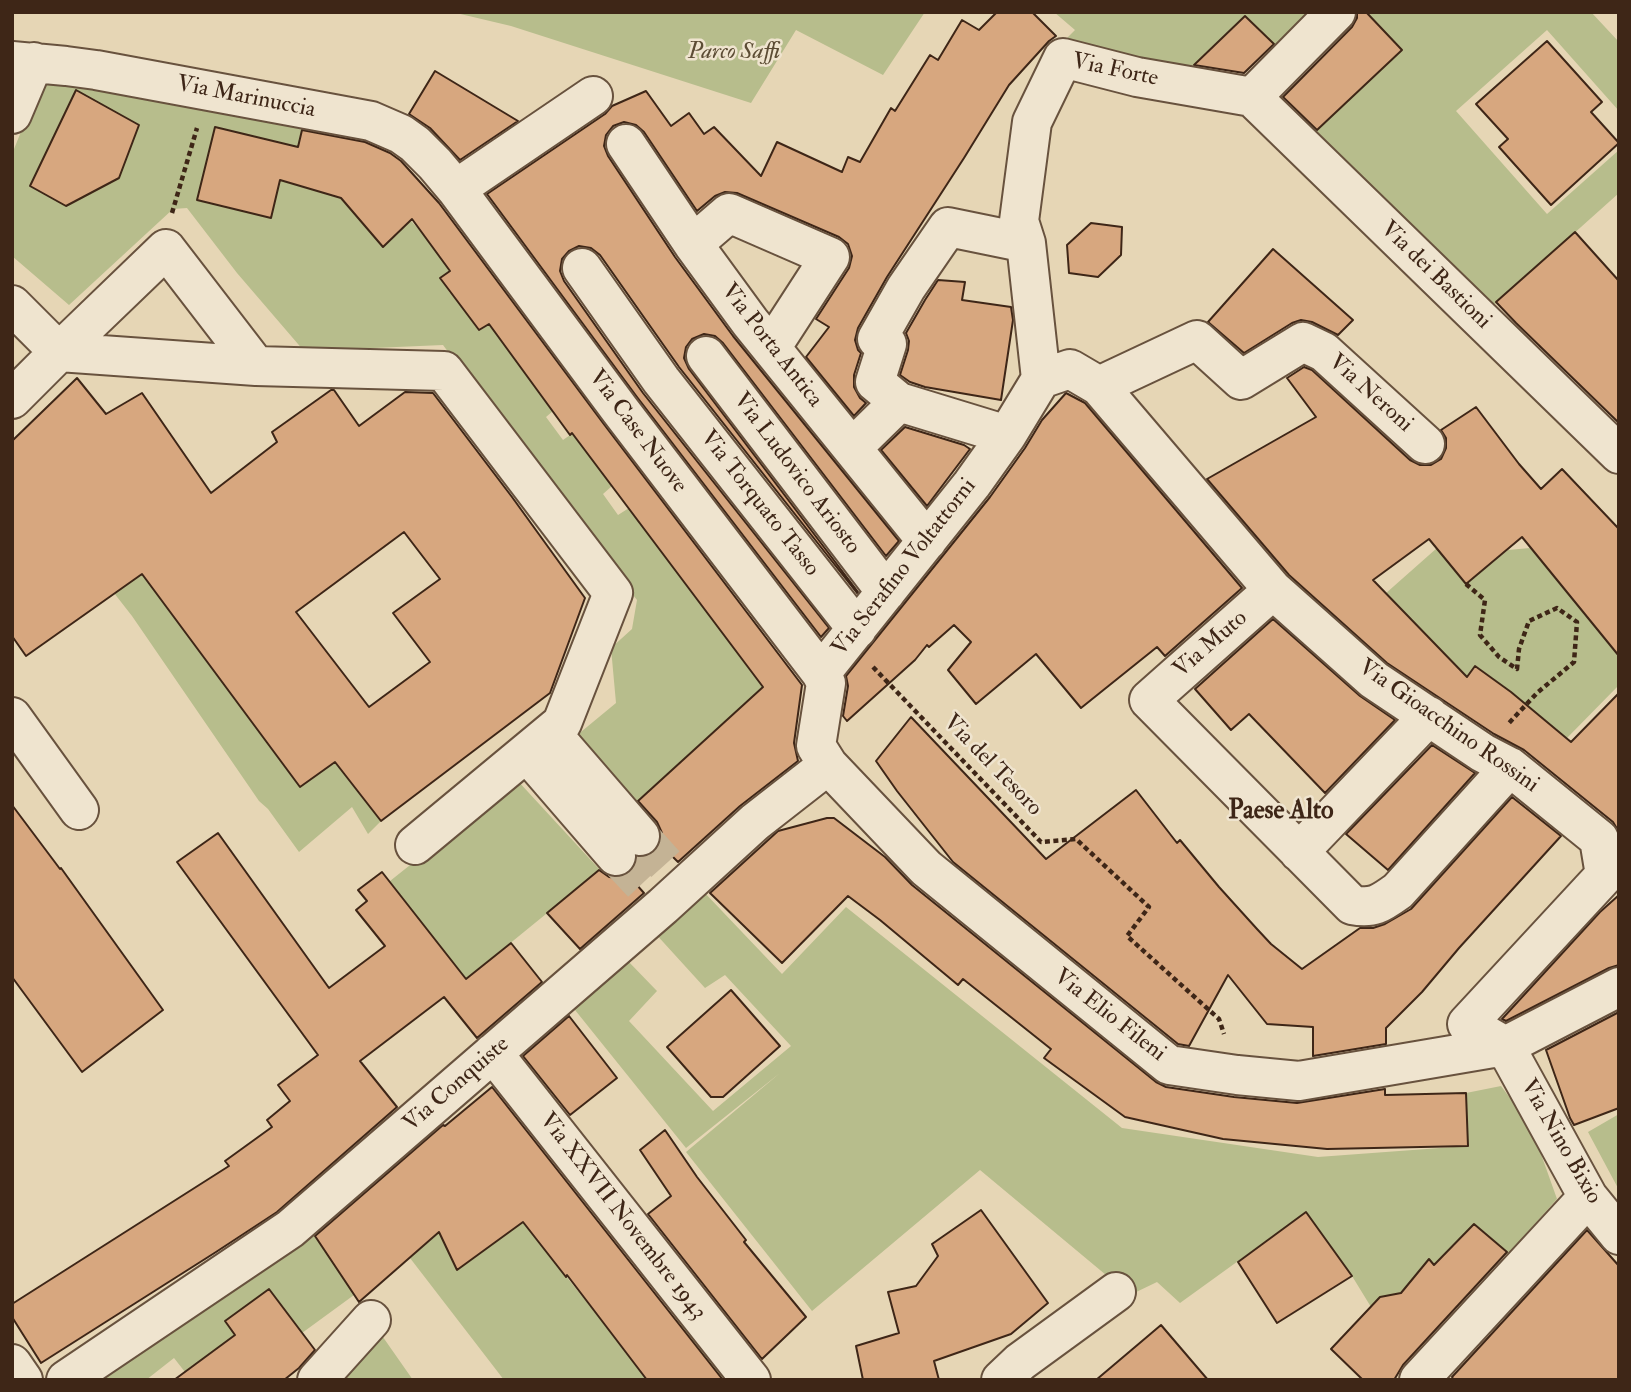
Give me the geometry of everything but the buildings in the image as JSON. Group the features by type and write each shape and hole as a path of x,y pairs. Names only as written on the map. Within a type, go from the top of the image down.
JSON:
{"street":[{"path":"1252,97 1336,12"},
{"name":"Via Forte","path":"1041,379 1026,243 1019,221 1032,122 1063,58 1137,77 1252,97"},
{"path":"12,114 23,62"},
{"name":"Via Marinuccia","path":"23,62 76,67 371,121 401,134 415,144 456,189"},
{"path":"456,189 593,96"},
{"name":"Via dei Bastioni","path":"1252,97 1619,454"},
{"name":"Via Porta Antica","path":"626,144 693,244 761,335 927,541"},
{"name":"Via Case Nuove","path":"456,189 821,674"},
{"path":"620,410 661,380 706,356 761,335 830,257 729,213 693,244"},
{"path":"1007,435 899,402 875,383 887,344 877,339 906,288 948,227 1026,243"},
{"path":"12,399 166,248 256,366"},
{"name":"Via Torquato Tasso","path":"582,268 661,380 852,635"},
{"path":"12,305 59,352 256,366 444,371 613,593 562,723 415,845"},
{"name":"Via Neroni","path":"1099,386 1197,340 1241,380 1303,342 1324,352 1425,444"},
{"name":"Via Ludovico Ariosto","path":"706,356 886,592"},
{"name":"Via Gioacchino Rossini","path":"1041,379 1070,369 1099,386 1273,590 1374,680 1496,760 1599,839 1605,876 1467,1024 1505,1046"},
{"name":"Via Serafino Voltattorni","path":"828,765 816,746 826,683 821,674 972,484 1007,435 1041,379"},
{"path":"852,448 899,402"},
{"name":"Via Muto","path":"1273,590 1149,700 1299,852"},
{"path":"1429,716 1299,852 1352,905 1367,908 1398,891 1496,760"},
{"path":"12,717 79,810"},
{"path":"539,743 628,846"},
{"name":"Via Elio Fileni","path":"828,765 926,868 1168,1065 1299,1081 1505,1046 1619,987"},
{"name":"Via Conquiste","path":"77,1377 290,1229 671,899 755,822 828,765"},
{"name":"Via Nino Bixio","path":"1505,1046 1588,1198 1619,1235"},
{"name":"Via XXVII Novembre 1943","path":"494,1053 751,1380"},
{"path":"1419,1380 1588,1198"},
{"path":"1001,1380 1020,1362 1116,1292"},
{"path":"317,1380 371,1320"},
{"path":"12,1364 23,1380"}],"path":[{"path":"166,248 173,209 208,90"},
{"path":"1466,584 1485,600 1480,635 1499,657 1517,669 1519,649 1529,621 1557,608 1577,622 1574,662 1536,694 1496,760"},
{"name":"Via del Tesoro","path":"852,635 1041,842 1076,839 1150,907 1127,936 1219,1019 1237,1075"}],"green space":[{"name":"Parco Saffi","path":"452,12 925,12 883,75 796,30 751,103 511,26"},
{"path":"1054,12 1320,12 1281,51 1244,16 1185,73 1063,42 1075,30"},
{"path":"1366,12 1591,12 1619,42 1619,111 1547,30 1456,111 1547,214 1619,150 1619,193 1486,312 1309,138 1401,50"},
{"path":"46,70 304,124 289,183 317,191 322,166 383,246 411,221 426,237 450,271 440,278 450,293 461,286 469,297 459,304 478,330 489,324 553,411 546,417 563,440 573,433 612,486 603,494 618,515 629,508 767,693 733,714 633,805 576,736 616,703 611,648 632,629 637,600 443,345 304,351 237,273 187,208 173,209 69,305 12,256 12,154"},
{"path":"1437,548 1466,584 1508,550 1530,548 1619,654 1619,685 1567,738 1537,714 1514,748 1483,726 1509,690 1476,666 1467,677 1385,594"},
{"path":"142,574 300,787 335,762 381,821 368,834 352,807 299,852 268,809 259,801 114,593"},
{"path":"517,780 600,870 465,980 390,881"},
{"path":"702,890 782,974 846,907 1122,1128 1318,1157 1467,1146 1466,1093 1501,1086 1531,1126 1557,1199 1508,1254 1474,1224 1434,1265 1429,1260 1401,1293 1371,1307 1306,1212 1180,1303 1157,1282 1130,1295 980,1170 812,1311 686,1152 780,1073 686,1148 571,1005 626,959 657,991 629,1021 713,1111 791,1046 725,975 705,988 654,932"},
{"path":"1619,1114 1619,1190 1588,1132"},
{"path":"523,1222 628,1355 682,1314 735,1380 504,1380 410,1258 440,1232 457,1270"},
{"path":"312,1232 354,1295 302,1333 269,1289 226,1321 235,1335 185,1372 174,1358 146,1380 102,1380 100,1375"},
{"path":"371,1320 413,1380 317,1380"}],"tunnel":[{"path":"640,836 685,886"},
{"path":"616,856 663,906"}],"district":[{"name":"Paese Alto","path":"1281,812"}]}
